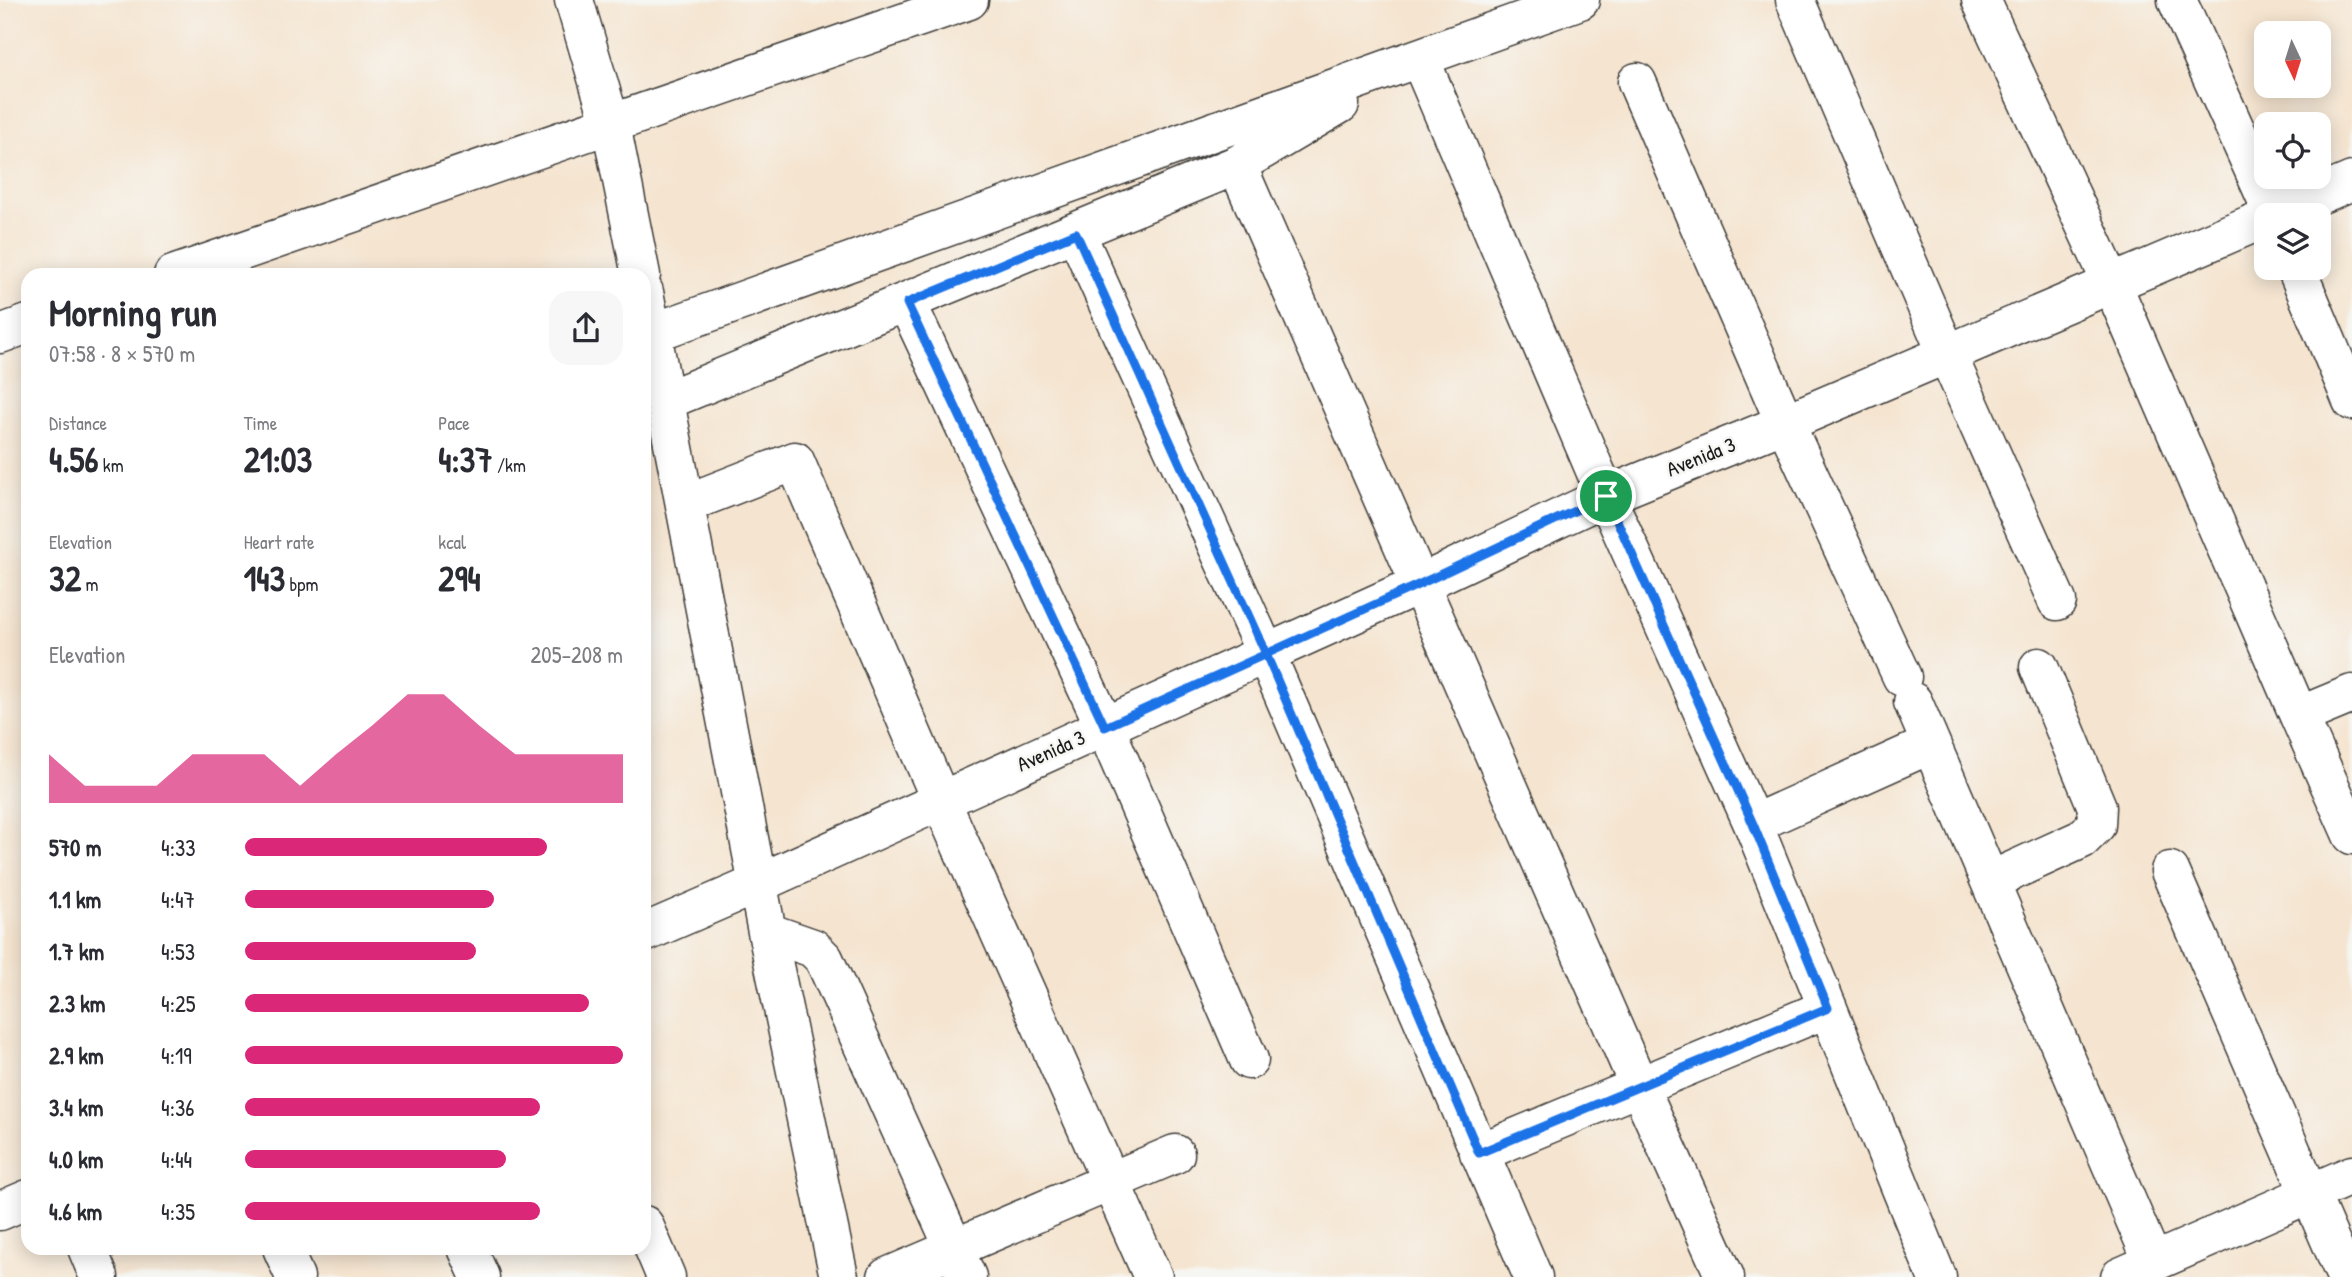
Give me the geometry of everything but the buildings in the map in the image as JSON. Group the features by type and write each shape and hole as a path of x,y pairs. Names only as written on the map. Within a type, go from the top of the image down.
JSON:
{"street":[{"path":"574,0 611,125 639,268"},
{"path":"193,268 969,0"},
{"path":"652,333 1580,0"},
{"path":"1795,0 1947,354 2057,601"},
{"path":"1981,0 2112,284 2352,835"},
{"path":"2177,0 2268,203"},
{"path":"1420,59 1606,496 1753,824 1937,1277"},
{"path":"665,401 1237,166 1343,103 1359,81"},
{"path":"1637,82 1785,423 1908,690 1990,881 2137,1270 2352,1175"},
{"path":"1237,166 1725,1277"},
{"path":"2301,203 2352,181"},
{"name":"Avenida 3","path":"651,930 1266,654 1606,496 1785,423 2254,223"},
{"path":"1076,233 1266,654 1533,1277"},
{"path":"2301,280 2352,401"},
{"path":"907,303 1105,727 1249,1060"},
{"path":"0,334 21,326"},
{"path":"651,328 767,932 839,1277"},
{"path":"685,504 795,461 941,801 1153,1277"},
{"path":"1990,881 2082,839 2096,825 2097,807 2039,667"},
{"path":"2299,716 2352,694"},
{"path":"1753,824 1931,744"},
{"path":"2170,871 2346,1277"},
{"path":"767,932 813,948 824,959 961,1263"},
{"path":"1479,1153 1828,1008"},
{"path":"887,1277 961,1263 1112,1181 1175,1154"},
{"path":"0,1211 21,1202"},
{"path":"651,1241 666,1277"},
{"path":"90,1255 99,1277"},
{"path":"285,1255 295,1277"},
{"path":"470,1255 480,1277"}],"route":[{"path":"1606,496 1266,654 1076,233 907,303 1105,727 1266,654 1479,1153 1828,1008 1753,824 1606,496"}]}
